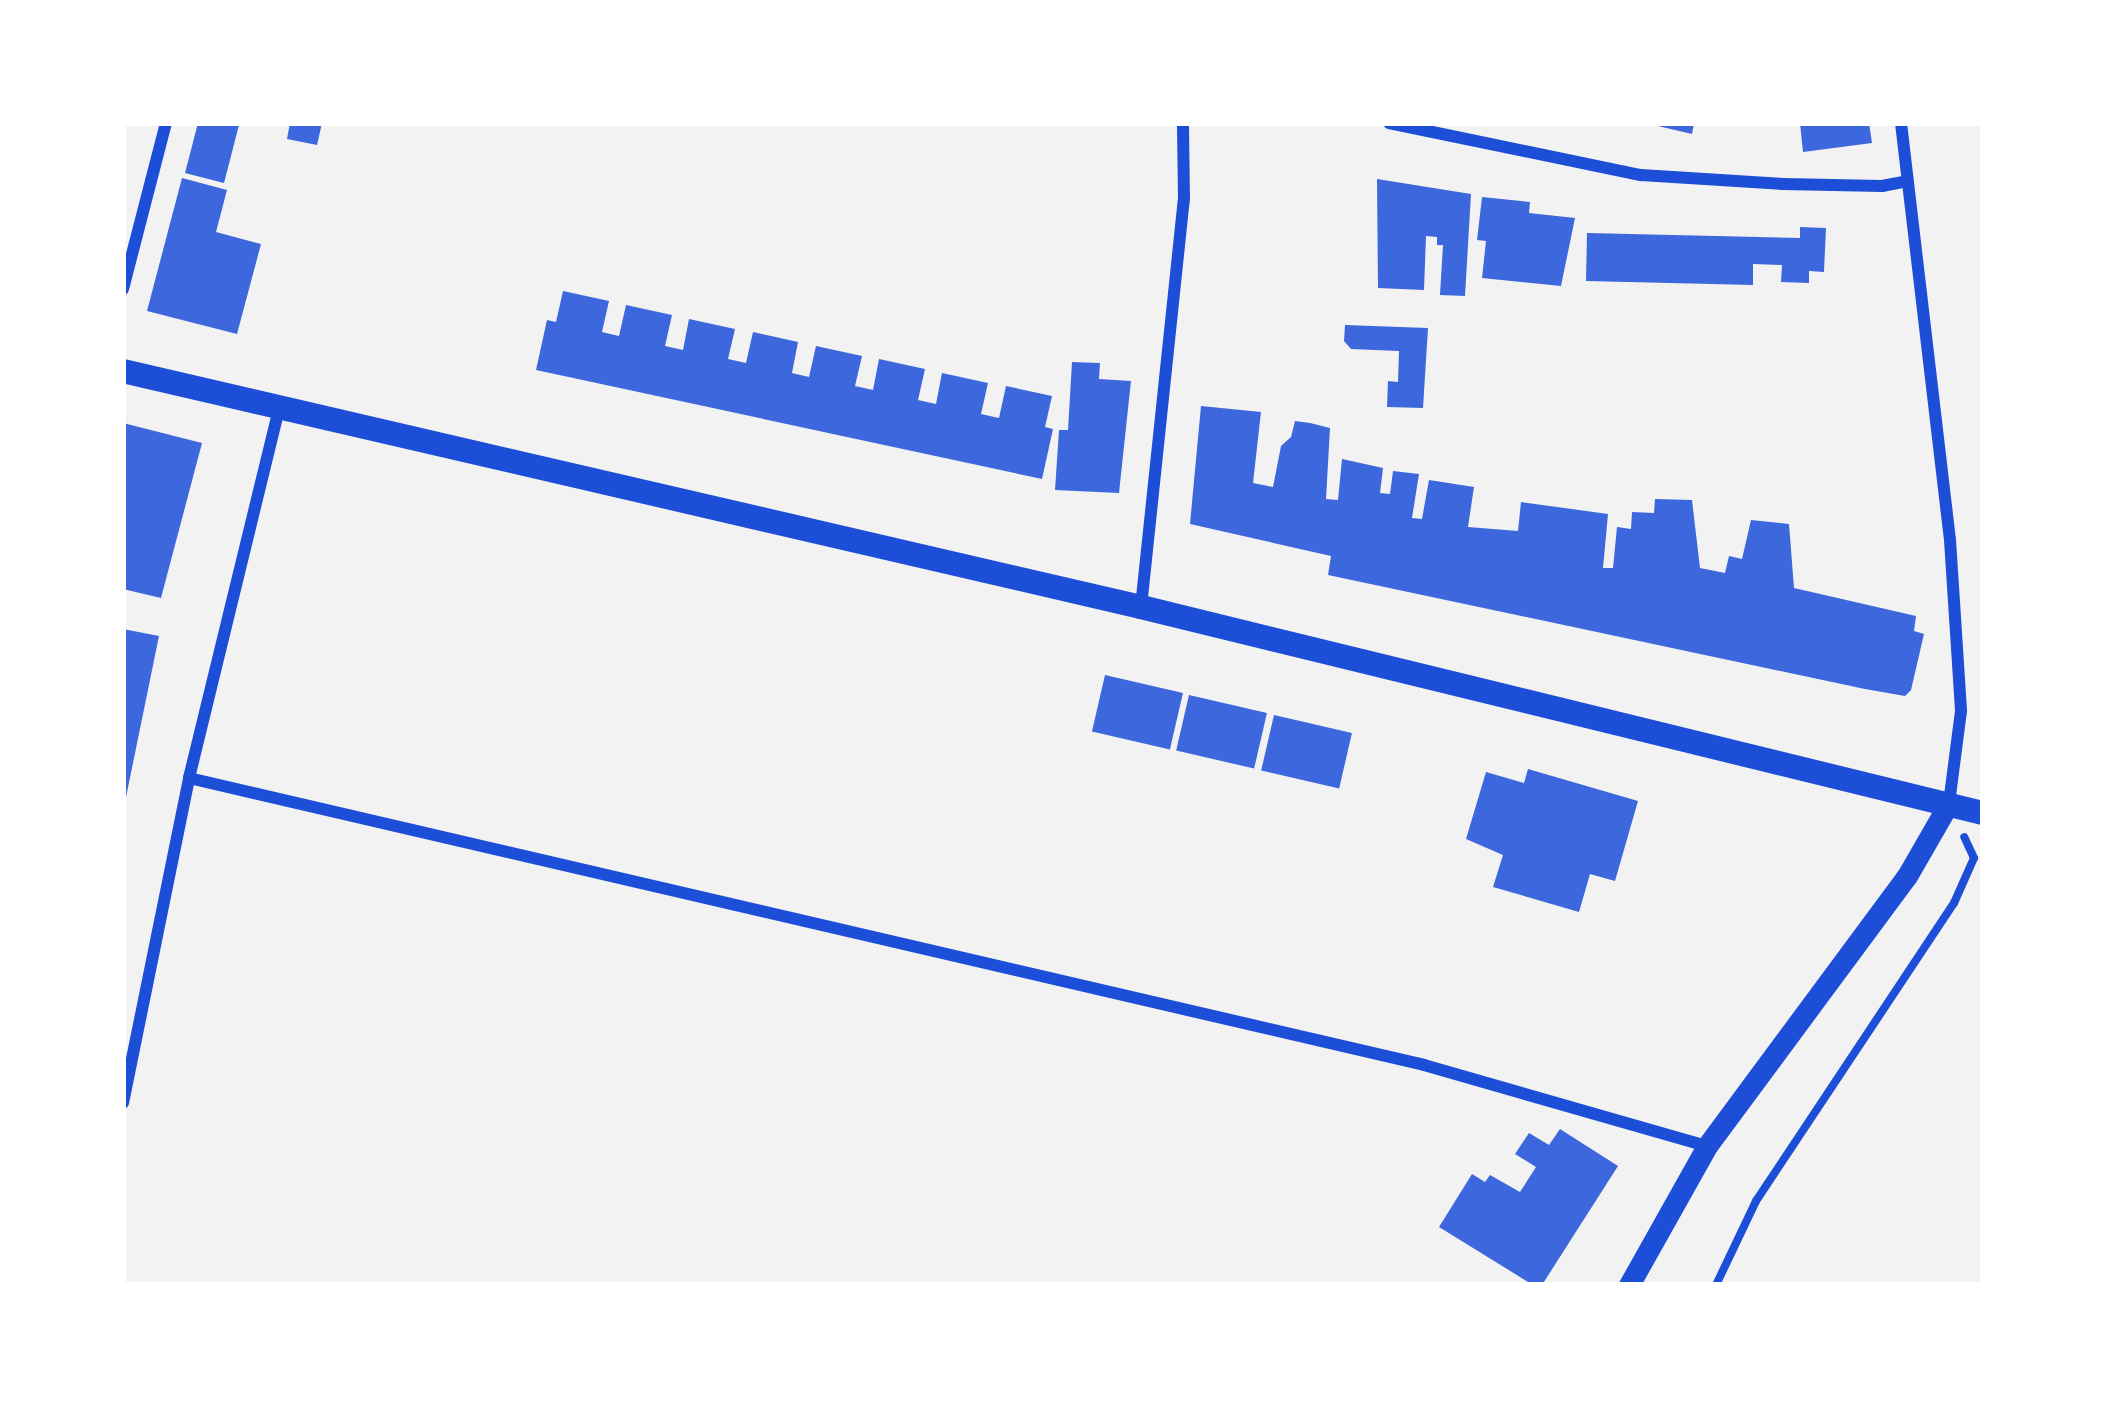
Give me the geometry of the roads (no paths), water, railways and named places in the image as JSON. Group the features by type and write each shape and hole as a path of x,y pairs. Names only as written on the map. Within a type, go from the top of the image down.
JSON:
{"main road":[{"path":"123,371 1141,607 1983,813"}],"street":[{"path":"123,290 166,123"},
{"path":"1141,607 1182,220 1183,123"},
{"path":"1388,123 1641,175 1882,187 1908,181"},
{"path":"1629,1285 1707,1146 1907,876 1949,803 1961,711 1950,539 1901,123"},
{"path":"123,1103 189,778 279,409"},
{"path":"189,778 1424,1065 1707,1146"}]}
